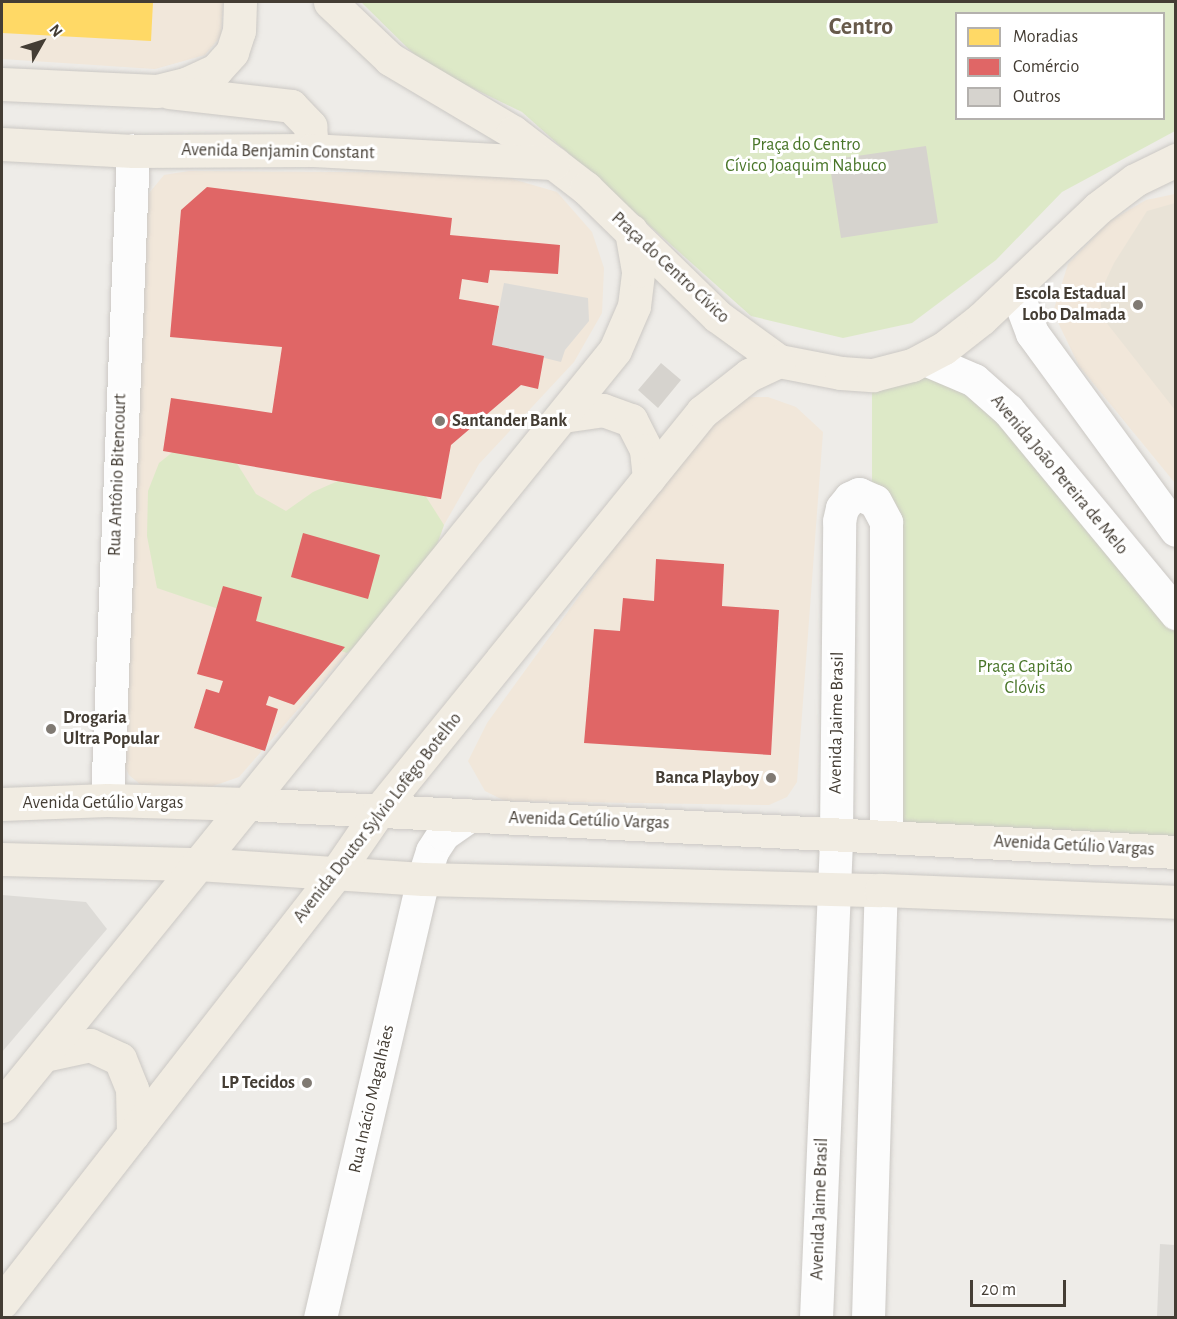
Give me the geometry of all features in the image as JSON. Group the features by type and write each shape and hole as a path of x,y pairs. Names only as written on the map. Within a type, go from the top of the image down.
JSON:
{"main road":[{"path":"157,91 188,83 216,70 232,52 239,31 240,2"},
{"name":"Praça do Centro Cívico","path":"330,2 390,59 513,132 554,163 631,231 717,316 779,361 873,375 925,358 981,319 1015,288 1065,236 1135,180 1176,160"},
{"path":"2,84 157,91 291,106 310,126 312,150"},
{"name":"Avenida Benjamin Constant","path":"2,144 133,151 312,150 554,163"},
{"path":"1135,180 1176,182"},
{"path":"2,1106 615,350 634,306 638,271 631,231"},
{"name":"Avenida Doutor Sylvio Lofêgo Botelho","path":"2,1302 334,876 378,812 702,412 749,375 779,361"},
{"path":"563,416 603,410 632,420 646,450 649,477"},
{"name":"Avenida Getúlio Vargas","path":"2,804 106,800 248,804 378,812 836,832 1176,852"},
{"path":"2,859 198,864 334,876 881,890 1176,902"},
{"path":"45,1054 90,1046 120,1059 132,1089 133,1134"}],"street":[{"name":"Rua Antônio Bitencourt","path":"106,800 133,151"},
{"path":"1015,288 1032,333 1176,530"},
{"name":"Avenida João Pereira de Melo","path":"925,358 974,380 1008,410 1176,614"},
{"name":"Avenida Jaime Brasil","path":"816,1317 836,832 839,521 846,503 859,494 875,501 886,522 886,836"},
{"name":"Rua Inácio Magalhães","path":"320,1317 423,879 432,852 443,834 469,816"},
{"path":"868,1317 881,890"}],"shaded area":[{"path":"2,2 223,2 221,36 205,55 155,69 2,59"},
{"path":"189,171 492,173 557,192 592,232 604,268 602,313 574,362 479,464 444,525 431,561 395,609 347,653 239,777 190,794 148,791 129,775 120,756 143,211 150,192 164,175"},
{"path":"1175,194 1175,483 1079,366 1053,312 1068,264 1110,221 1146,200"},
{"name":"Escola Estadual Lobo Dalmada","path":"1176,203 1175,410 1102,317 1100,293 1114,263 1147,211"},
{"path":"504,283 588,298 589,321 565,350 561,362 492,345"},
{"path":"747,397 768,397 796,407 823,432 797,782 787,797 769,805 505,801 485,791 468,761 487,723 644,507 726,411"},
{"path":"2,895 86,902 107,929 2,1052"},
{"path":"1160,1244 1175,1245 1175,1317 1157,1317"}],"green space":[{"name":"Praça do Centro Cívico Joaquim Nabuco","path":"361,2 1175,2 1175,131 1062,192 996,260 912,323 843,338 751,316 522,112 425,65"},
{"name":"Praça Capitão Clóvis","path":"872,364 986,381 1175,619 1175,847 872,830"},
{"path":"179,447 236,462 256,494 286,511 313,492 347,477 423,492 444,525 431,561 395,609 347,653 157,588 147,536 148,491 159,463"}],"building: Moradias":[{"path":"2,2 153,2 151,41 2,33"}],"building: Comércio":[{"path":"207,187 452,218 450,235 560,245 558,274 490,270 488,283 462,279 459,299 499,306 492,345 544,356 538,389 521,385 451,445 441,499 163,451 171,398 272,413 282,347 170,337 181,210"},
{"path":"303,533 380,555 368,599 291,577"},
{"path":"656,559 724,564 722,606 779,610 771,755 584,743 594,629 620,631 623,598 654,601"},
{"path":"223,586 262,597 256,621 345,647 294,705 269,696 266,705 278,709 265,751 194,728 206,689 219,693 223,681 197,674"}],"building: Outros":[{"path":"926,146 938,223 841,238 829,160"},
{"path":"661,363 681,380 658,408 638,390"}],"place":[{"name":"Escola Estadual Lobo Dalmada","path":"1138,305"},
{"name":"Santander Bank","path":"440,421"},
{"name":"Drogaria Ultra Popular","path":"51,729"},
{"name":"Banca Playboy","path":"771,778"},
{"name":"LP Tecidos","path":"307,1083"}],"district":[{"name":"Centro","path":"861,28"}]}
